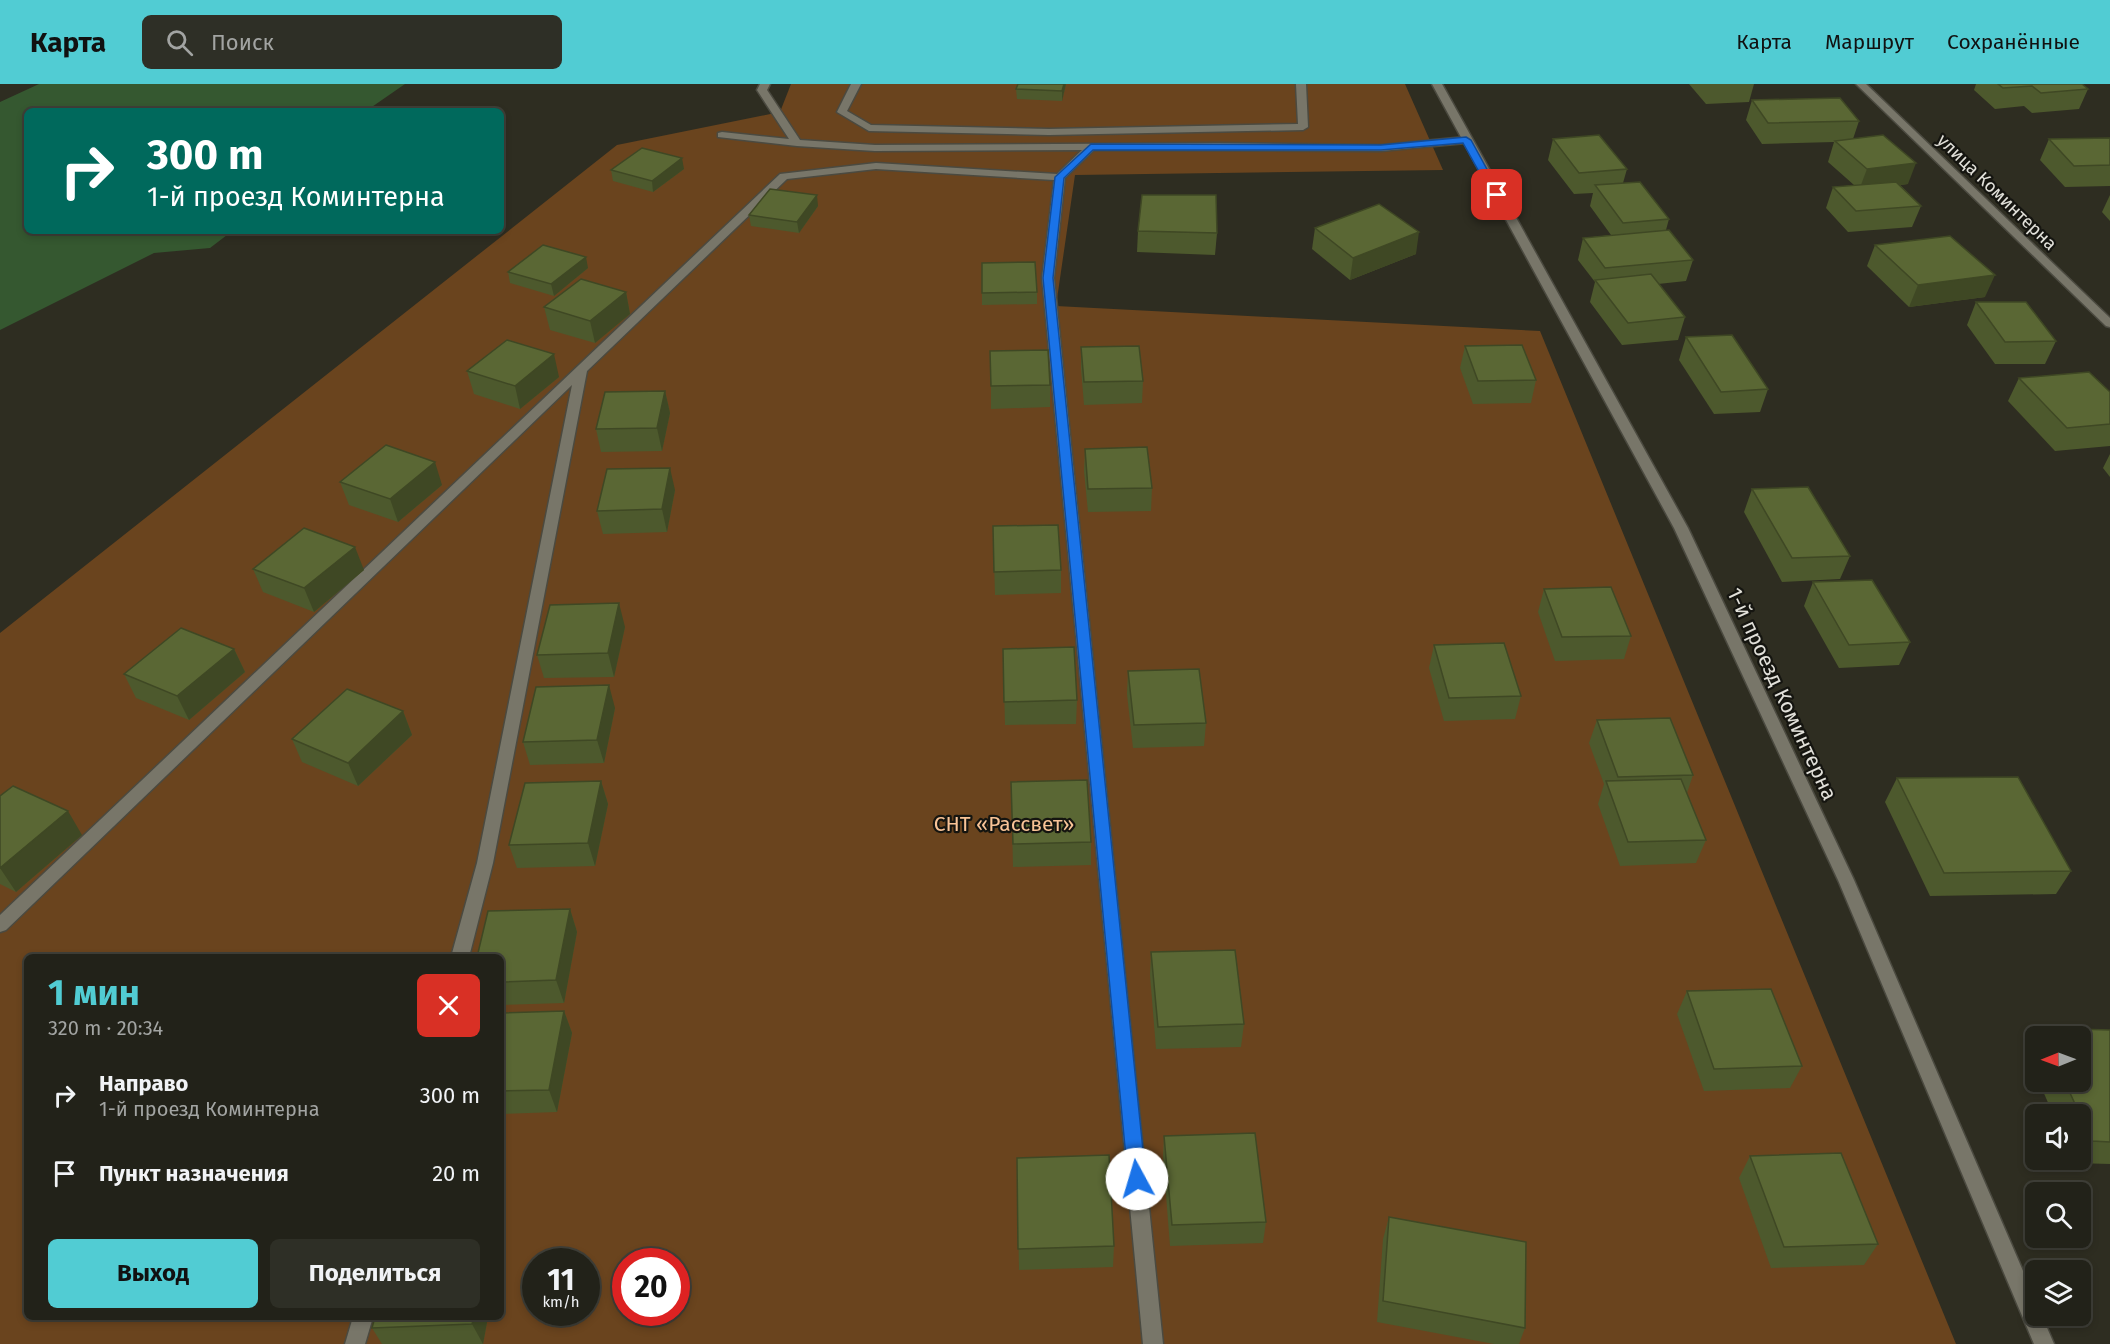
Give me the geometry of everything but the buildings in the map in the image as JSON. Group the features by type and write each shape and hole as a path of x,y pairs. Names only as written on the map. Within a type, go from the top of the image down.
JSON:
{"street":[{"path":"765,84 762,90 798,143"},
{"path":"856,84 842,112 869,128 1049,132 1304,127 1301,84"},
{"name":"1-й проезд Коминтерна","path":"1437,84 1681,528 1846,880 2044,1344"},
{"name":"улица Коминтерна","path":"1861,84 2110,324"},
{"path":"722,135 875,148 1381,148 1466,140"},
{"path":"1091,147 1060,177 1048,278 1153,1344"},
{"path":"0,925 784,176 876,166 1060,177"},
{"path":"461,954 485,863 582,367"},
{"path":"355,1344 362,1320"}],"green space":[{"name":"СНТ «Рассвет»","path":"791,84 1405,84 1443,170 1075,175 1056,306 1540,331 1956,1344 0,1344 0,633 617,145 780,112"}],"shaded area":[{"path":"39,84 405,84 370,108 24,108 24,234 227,235 210,248 154,253 0,330 0,102"}],"route":[{"path":"1137,1179 1048,278 1060,177 1091,147 1381,148 1466,140 1497,195"}]}
